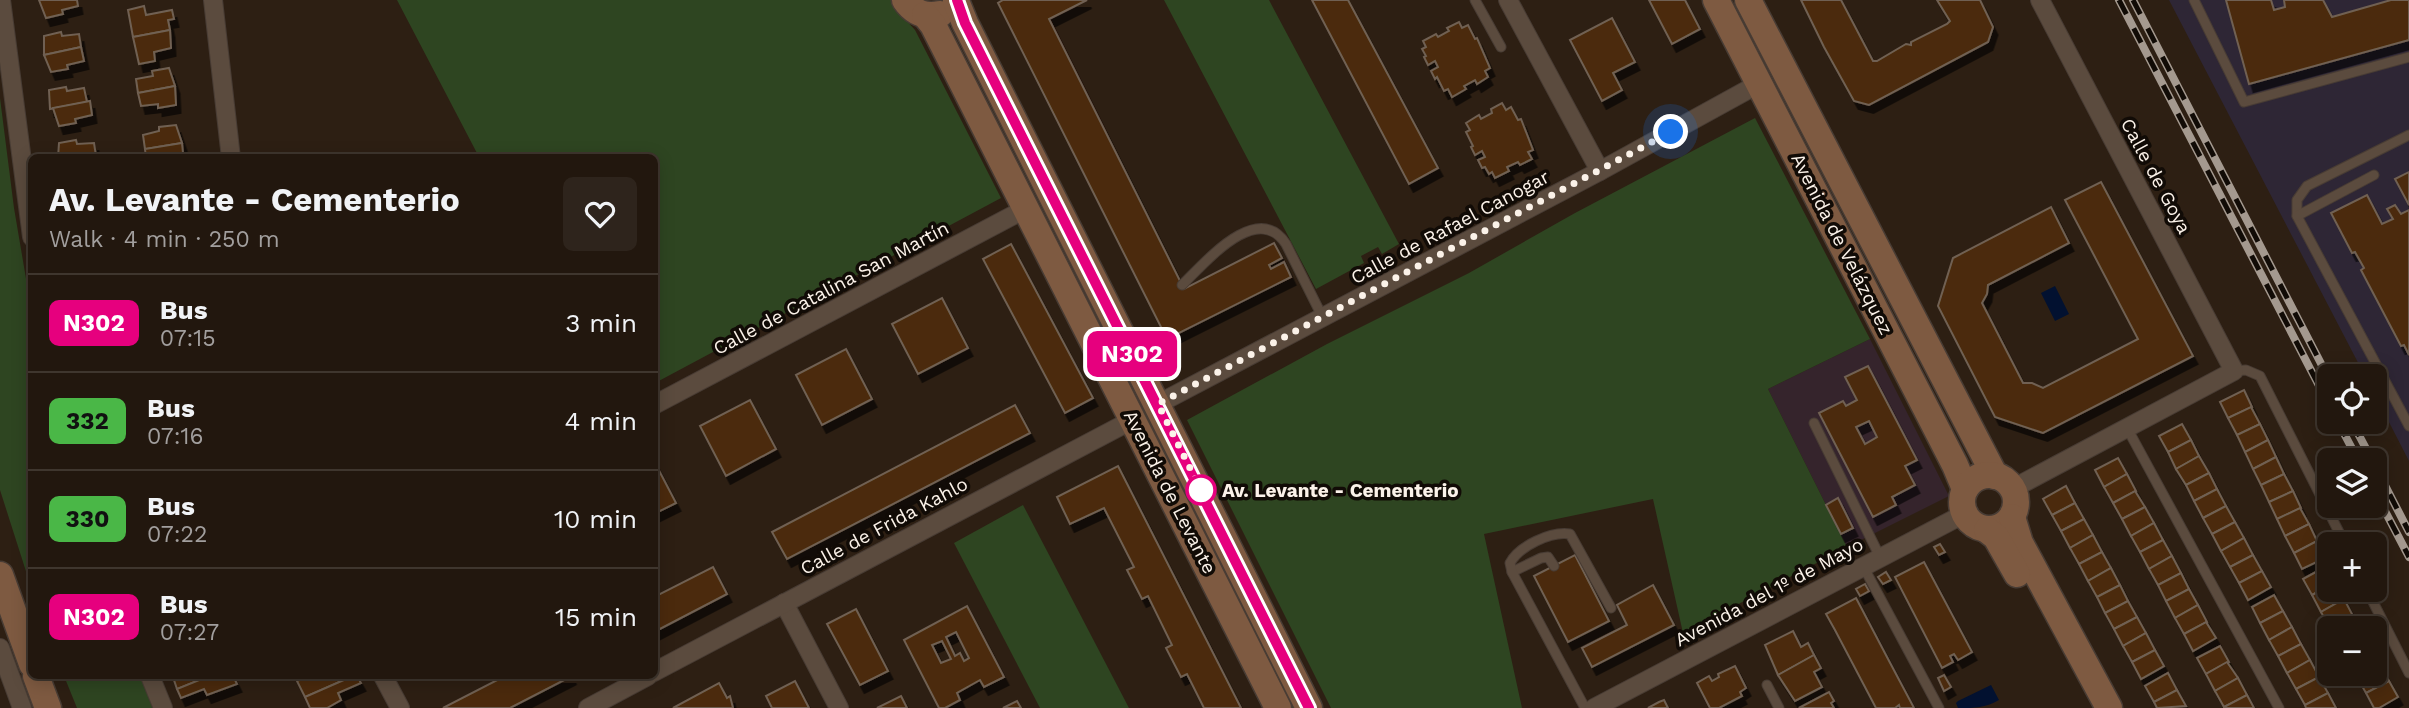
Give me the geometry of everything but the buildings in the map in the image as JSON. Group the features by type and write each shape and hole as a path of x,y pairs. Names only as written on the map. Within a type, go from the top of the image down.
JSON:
{"street":[{"path":"1,0 28,206"},
{"path":"213,0 232,154"},
{"path":"1508,0 1600,171"},
{"name":"Avenida de Velázquez","path":"1716,0 1955,465 1964,502"},
{"name":"Avenida de Velázquez","path":"1748,0 2004,482"},
{"name":"Calle de Goya","path":"2040,0 2234,371"},
{"path":"915,8 937,15 948,10 957,1"},
{"name":"Avenida de Levante","path":"957,1 965,23 1309,708"},
{"name":"Avenida de Levante","path":"915,8 933,24 1278,708"},
{"name":"Calle de Rafael Canogar","path":"1158,404 1600,171 1760,83"},
{"name":"Calle de Catalina San Martín","path":"658,403 1027,208"},
{"path":"2090,708 2005,551 1987,530 1973,525 1964,502 1981,476 2004,482 2127,428 2234,371"},
{"name":"Calle de Frida Kahlo","path":"658,670 1134,419"},
{"path":"1987,530 2001,527 2012,517 2016,506 2004,482"},
{"name":"Avenida del 1º de Mayo","path":"1594,708 1880,557 1964,502"},
{"path":"2012,517 2020,543 2109,708"},
{"path":"0,575 28,653"},
{"path":"784,603 839,708"},
{"path":"0,648 22,708"},
{"path":"37,679 48,708"},
{"path":"151,679 163,708"},
{"path":"385,679 400,708"},
{"path":"588,708 642,679"}],"lane":[{"path":"1475,0 1501,47"},
{"path":"2194,0 2244,102 2409,57"},
{"path":"2409,135 2306,186 2297,200 2297,216 2409,426"},
{"path":"2297,216 2374,175"},
{"path":"1182,285 1236,237 1265,228 1279,234 1286,244 1323,318"},
{"path":"2234,371 2246,370 2260,376 2339,532"},
{"path":"1814,423 1880,557"},
{"path":"2127,428 2279,708"},
{"path":"1585,708 1512,572 1510,563 1515,554 1554,533 1570,534 1611,608"},
{"path":"1512,572 1541,558 1548,557 1554,566"},
{"path":"1863,566 1938,708"},
{"path":"2373,602 2409,673"},
{"path":"1767,685 1779,708"}],"shaded area":[{"path":"2169,0 2409,0 2409,461 2387,418 2387,364 2359,364"},
{"path":"1870,339 1949,496 1847,547 1768,389"}],"green space":[{"path":"397,0 892,0 897,10 915,30 1001,198 658,381 658,154 477,154"},
{"path":"1164,0 1269,0 1399,244 1382,254 1378,247 1361,256 1364,263 1316,289"},
{"path":"0,98 28,290 28,578 0,490"},
{"path":"1755,118 1870,339 1768,389 1847,547 1683,633 1653,499 1484,534 1522,708 1331,708 1187,420 1327,344 1469,273 1575,213"},
{"path":"1171,460 1294,708 1290,708 1167,462"},
{"path":"1023,505 1129,708 1040,708 954,543"},
{"path":"65,679 143,679 156,708 77,708"}],"water":[{"path":"2055,286 2069,314 2055,321 2041,293"},
{"path":"1991,685 1999,700 1980,707 1958,708 1958,701"}],"railway":[{"path":"2119,0 2317,382"},
{"path":"2133,0 2321,364"},
{"path":"2344,434 2352,448"},
{"path":"2358,434 2366,448"},
{"path":"2387,489 2409,532"},
{"path":"2387,515 2409,557"}],"bus line":[{"name":"N302","path":"957,0 965,23 1309,708"}],"place":[{"name":"Av. Levante - Cementerio","path":"1201,490"}],"route":[{"path":"1201,490 1158,404 1671,132"}]}
